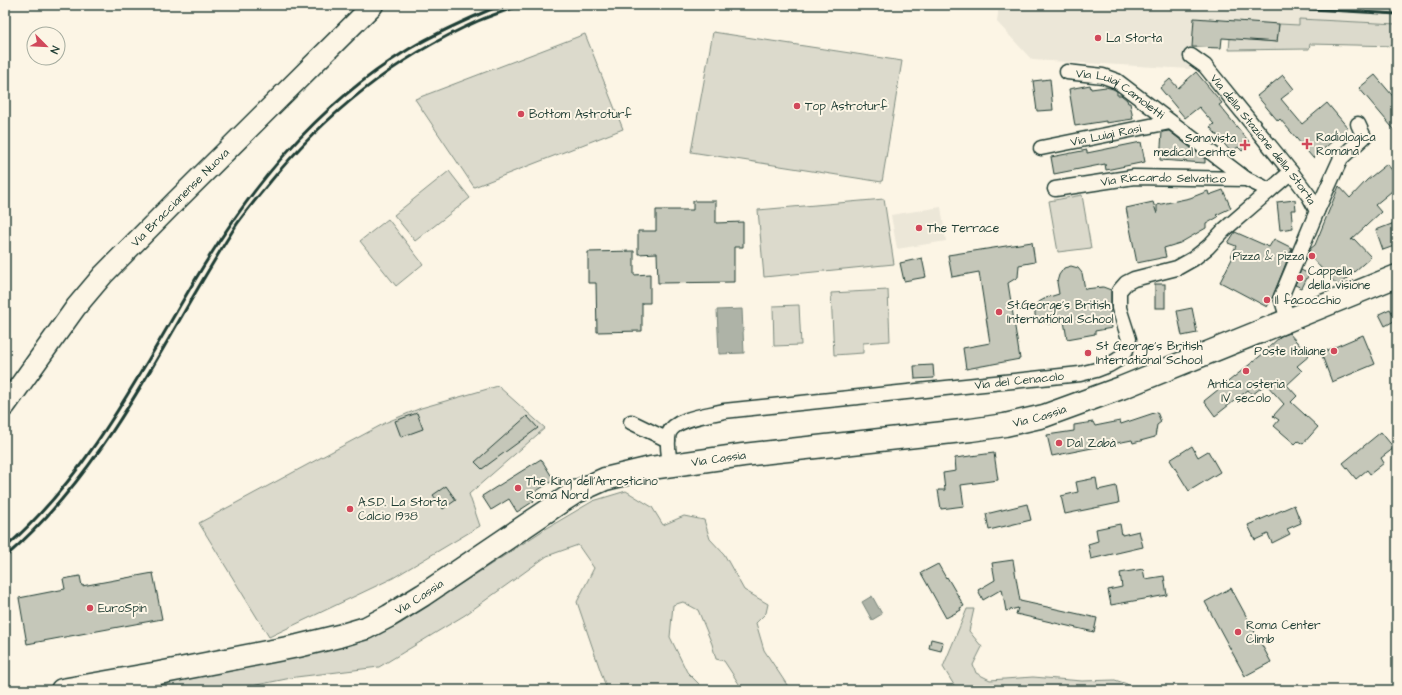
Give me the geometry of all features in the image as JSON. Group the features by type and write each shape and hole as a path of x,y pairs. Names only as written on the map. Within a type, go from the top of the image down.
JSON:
{"main road":[{"name":"Via Braccianense Nuova","path":"5,406 76,307 103,276 174,203 373,5"},
{"name":"Via Cassia","path":"62,690 87,688 298,646 334,638 366,628 423,595 545,511 576,492 605,479 638,470 670,464 971,430 1044,416 1097,398 1397,276"}],"street":[{"name":"Via della Stazione della Storta","path":"1191,56 1205,66 1291,172 1309,196 1317,211 1282,297 1288,320"},
{"name":"Via Luigi Camoletti","path":"1067,72 1103,76 1117,81 1246,179"},
{"name":"Via Luigi Rasi","path":"1041,148 1170,122"},
{"path":"1317,211 1341,158 1364,137 1358,124"},
{"name":"Via del Cenacolo","path":"668,440 670,433 678,423 724,411 1080,374 1102,368 1119,358 1126,350 1128,345 1129,339 1119,308 1119,291 1126,283 1134,279 1177,268 1193,259 1291,172"},
{"name":"Via Riccardo Selvatico","path":"1055,189 1134,176 1246,179 1269,191"},
{"path":"631,422 668,440 670,464"}],"shaded area":[{"path":"999,5 1397,5 1397,24 1299,19 1299,25 1277,42 1222,38 1221,48 1192,47 1190,69 1032,60 997,22"},
{"path":"1299,19 1397,24 1397,46 1310,44 1309,49 1229,50 1230,38 1277,42 1279,24 1299,25"},
{"name":"Top Astroturf","path":"713,32 902,61 882,182 691,152"},
{"name":"Bottom Astroturf","path":"585,34 623,129 474,187 415,99"},
{"path":"449,171 470,198 415,241 394,215"},
{"path":"1082,195 1091,248 1058,252 1049,201"},
{"path":"884,199 894,264 764,277 758,210"},
{"name":"The Terrace","path":"941,207 946,241 897,249 891,215"},
{"path":"388,219 423,264 396,286 360,241"},
{"path":"888,290 890,341 863,343 863,353 834,355 831,293"},
{"path":"799,305 801,345 774,346 773,306"},
{"path":"742,309 744,353 719,354 717,310"},
{"name":"A.S.D. La Storta Calcio 1938","path":"498,386 545,428 469,494 480,526 393,578 269,637 199,523 387,422 421,408"},
{"path":"626,491 652,507 663,525 684,516 704,520 710,539 724,554 744,590 768,604 766,613 756,623 764,650 789,688 793,690 743,690 724,661 716,659 712,644 698,610 683,602 673,605 670,637 687,672 705,690 607,690 577,602 594,568 578,545 547,556 465,615 379,667 296,677 232,690 106,690 368,633 401,623 542,531 593,501"},
{"path":"872,596 882,614 872,620 862,602"},
{"path":"967,609 974,609 969,631 982,647 973,665 976,673 990,680 1033,677 1082,681 1115,680 1127,684 1131,690 957,690 943,667"}],"building":[{"path":"1194,18 1279,24 1277,42 1222,38 1221,48 1192,47"},
{"path":"1196,72 1222,103 1219,105 1251,144 1242,151 1238,147 1231,152 1210,127 1214,124 1199,107 1185,118 1160,88 1170,79 1178,88"},
{"path":"1283,75 1294,89 1281,99 1302,124 1327,103 1348,128 1313,158 1280,119 1278,121 1257,96"},
{"path":"1375,75 1397,101 1397,133 1359,88"},
{"path":"1050,79 1053,110 1037,111 1033,81"},
{"path":"1090,85 1091,89 1106,87 1117,91 1117,95 1121,95 1127,100 1128,103 1130,103 1133,119 1106,123 1106,121 1075,126 1069,89"},
{"path":"1169,131 1205,159 1205,163 1160,160 1162,132"},
{"path":"1141,142 1145,162 1106,170 1105,164 1054,174 1051,157 1087,150 1087,153"},
{"path":"1387,164 1392,170 1397,166 1397,187 1375,205 1381,212 1351,240 1354,239 1371,257 1338,286 1308,254 1310,249 1315,245 1339,186 1350,198 1367,180"},
{"path":"1223,190 1231,208 1216,215 1218,217 1206,224 1206,228 1180,243 1164,248 1166,257 1137,263 1126,208 1153,202 1157,214 1157,205 1190,198 1208,191 1209,195"},
{"path":"1295,200 1296,210 1291,210 1293,228 1280,230 1277,202"},
{"path":"693,201 716,201 716,223 743,222 743,247 734,247 734,282 658,283 657,253 638,254 638,231 656,231 656,210 693,210"},
{"path":"1397,222 1397,245 1383,250 1376,230"},
{"path":"1235,232 1269,247 1274,239 1292,248 1273,296 1267,307 1220,282 1233,257 1231,256 1236,246 1228,243"},
{"name":"St.George's British International School","path":"1032,242 1035,262 1019,265 1018,277 1008,283 1020,359 966,369 963,348 990,343 979,272 952,277 948,255"},
{"path":"634,251 634,275 650,274 650,303 642,303 642,331 597,332 596,283 588,283 588,252"},
{"path":"922,258 926,277 904,281 900,263"},
{"path":"1071,266 1078,268 1082,273 1085,289 1103,287 1111,290 1110,312 1112,328 1095,331 1095,334 1067,339 1064,321 1049,324 1041,322 1035,316 1037,303 1046,298 1059,294 1057,282 1059,275 1064,268"},
{"name":"Cappella della visione","path":"1301,270 1309,274 1302,288 1295,285"},
{"path":"1155,284 1165,284 1165,308 1155,308"},
{"path":"1192,308 1197,333 1182,336 1177,311"},
{"path":"1390,309 1396,320 1385,326 1379,314"},
{"path":"1289,333 1309,356 1297,366 1302,371 1287,385 1297,396 1291,402 1318,427 1303,444 1298,441 1295,444 1274,426 1279,420 1273,416 1284,404 1266,384 1252,395 1248,390 1215,416 1204,401 1269,349 1268,348 1281,336"},
{"path":"1363,335 1375,364 1332,382 1321,353"},
{"path":"933,365 934,378 915,379 914,366"},
{"path":"1157,412 1161,422 1157,425 1155,437 1133,443 1132,440 1052,456 1047,435 1074,431 1074,425 1093,422 1095,426 1120,421 1121,424"},
{"path":"417,413 423,429 401,437 395,421"},
{"path":"527,416 538,428 482,469 475,462"},
{"path":"1381,432 1394,448 1381,458 1384,463 1370,474 1367,470 1356,479 1343,463"},
{"path":"1192,446 1198,457 1208,451 1220,472 1189,491 1170,460"},
{"path":"994,453 998,480 961,485 964,506 941,509 938,490 945,490 943,473 956,471 955,458"},
{"name":"The King dell'Arrosticino Roma Nord","path":"541,459 554,480 530,495 534,501 517,512 509,499 491,510 482,496"},
{"path":"1096,478 1098,490 1116,486 1119,503 1065,514 1061,496 1078,492 1076,482"},
{"path":"446,486 456,500 443,509 433,495"},
{"path":"1027,504 1031,520 989,530 986,514"},
{"path":"1294,505 1301,523 1287,529 1290,534 1272,543 1268,534 1255,540 1248,525"},
{"path":"1120,524 1122,535 1139,531 1143,547 1091,559 1088,544 1098,541 1096,529"},
{"path":"1013,560 1020,601 1097,618 1094,632 1016,614 1018,608 1006,611 1002,589 983,600 978,590 995,580 992,563"},
{"path":"938,564 964,606 960,608 961,610 946,618 921,573"},
{"path":"1143,569 1145,579 1164,576 1167,595 1111,605 1108,590 1122,587 1120,573"},
{"name":"EuroSpin","path":"153,573 162,619 27,644 19,598 65,589 63,579 80,576 82,586"},
{"name":"Roma Center Climb","path":"1231,588 1271,662 1245,676 1205,602"},
{"path":"931,639 943,642 941,651 929,648"}],"railway":[{"path":"5,548 35,520 62,489 86,457 131,390 192,285 236,216 286,153 313,124 343,97 375,72 409,49 431,37 501,5"},
{"path":"5,557 42,521 75,483 105,442 133,399 210,267 237,224 288,161 336,113 389,71 447,36 483,19 522,5"},
{"path":"1242,5 1397,14"},
{"path":"1348,5 1397,8"}],"place":[{"name":"La Storta","path":"1098,38"},
{"name":"Top Astroturf","path":"797,106"},
{"name":"Bottom Astroturf","path":"521,114"},
{"name":"Radiologica Romana","path":"1307,144"},
{"name":"Sanavista medical centre","path":"1245,145"},
{"name":"The Terrace","path":"919,228"},
{"name":"Pizza & pizza","path":"1312,256"},
{"name":"Cappella della visione","path":"1300,278"},
{"name":"Il facocchio","path":"1267,300"},
{"name":"St.George's British International School","path":"999,312"},
{"name":"Poste Italiane","path":"1334,351"},
{"name":"St George's British International School","path":"1088,353"},
{"name":"Antica osteria IV secolo","path":"1246,371"},
{"name":"Dal Zabà","path":"1059,443"},
{"name":"The King dell'Arrosticino Roma Nord","path":"518,488"},
{"name":"A.S.D. La Storta Calcio 1938","path":"350,509"},
{"name":"EuroSpin","path":"90,608"},
{"name":"Roma Center Climb","path":"1238,632"}]}
